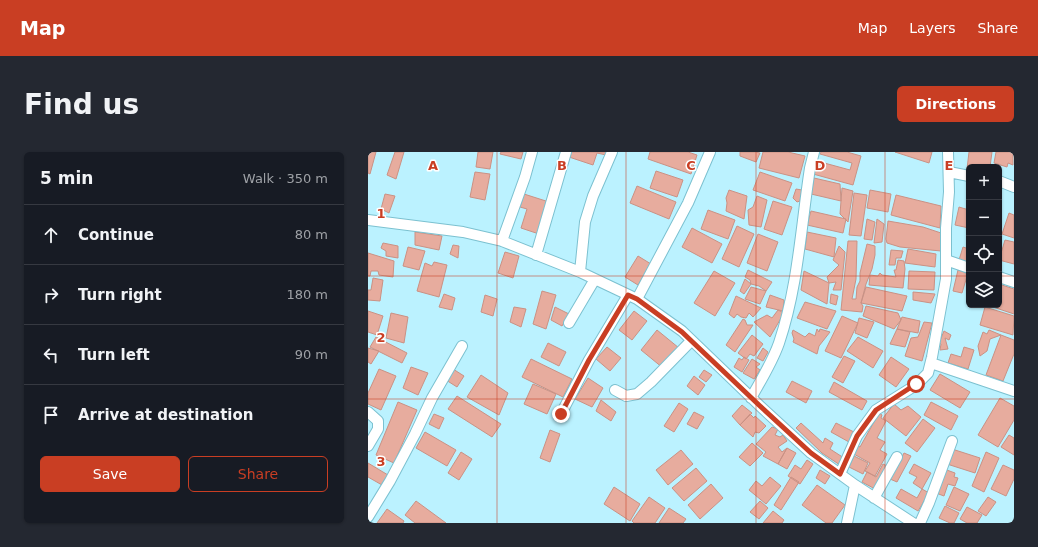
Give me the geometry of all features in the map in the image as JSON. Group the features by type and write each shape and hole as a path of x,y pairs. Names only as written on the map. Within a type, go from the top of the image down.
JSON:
{"street":[{"path":"502,241 525,177 532,152"},
{"path":"536,255 566,152"},
{"path":"580,272 585,222 593,196 612,152"},
{"path":"561,414 589,360 633,297 688,203 710,152"},
{"path":"751,398 768,368 779,343 795,275 810,168 814,152"},
{"path":"840,474 857,436 876,410 916,384 928,372 946,279 946,228 949,192 948,152"},
{"path":"949,172 966,175"},
{"path":"1002,182 1014,187"},
{"path":"368,220 463,232 502,241 580,272 633,297 682,332 811,453 855,486 913,523"},
{"path":"946,260 966,267"},
{"path":"1002,278 1014,282"},
{"path":"569,323 595,279"},
{"path":"615,390 626,396 636,394 651,382 692,341"},
{"path":"368,517 390,481 432,398 462,346"},
{"path":"931,362 1014,391"},
{"path":"368,412 378,421 378,429 368,446"},
{"path":"920,523 952,441"},
{"path":"874,498 897,457"},
{"path":"847,523 855,486"}],"building":[{"path":"368,152 376,152 370,174 368,173"},
{"path":"395,152 404,152 396,179 387,175"},
{"path":"478,152 493,152 490,169 476,167"},
{"path":"501,152 523,152 521,159 500,154"},
{"path":"571,152 607,152 606,155 597,153 593,165 569,157"},
{"path":"650,152 688,152 697,155 691,174 648,159"},
{"path":"740,152 760,153 756,162 740,156"},
{"path":"763,152 788,152 805,156 799,178 759,168"},
{"path":"821,152 847,152 861,156 853,185 813,174 817,161 850,170 852,163 820,154"},
{"path":"895,152 932,152 929,163"},
{"path":"969,152 992,152 990,164 968,164"},
{"path":"996,152 1013,152 1013,165 1008,163 1007,167 1002,165 1002,164 994,163"},
{"path":"656,171 683,180 677,197 650,188"},
{"path":"475,172 490,174 485,200 470,197"},
{"path":"760,172 792,183 785,201 753,190"},
{"path":"814,178 840,184 841,201 811,194"},
{"path":"637,186 676,202 669,219 630,203"},
{"path":"842,188 853,191 848,222 840,214"},
{"path":"796,189 802,190 800,201 797,202 793,198"},
{"path":"729,190 747,196 744,219 726,211 726,198"},
{"path":"870,190 891,194 888,212 867,208"},
{"path":"854,193 867,195 861,236 849,235"},
{"path":"385,194 395,196 389,213 381,209"},
{"path":"524,194 549,202 539,234 521,228 527,209 520,207"},
{"path":"896,195 941,206 940,228 891,215"},
{"path":"757,196 767,200 761,227 749,225 748,210 753,207"},
{"path":"773,201 792,207 782,235 764,229"},
{"path":"959,207 966,209 966,227 955,225"},
{"path":"708,210 735,220 728,239 701,229"},
{"path":"811,211 846,219 843,233 807,225"},
{"path":"1009,213 1014,215 1014,238 1002,234"},
{"path":"867,219 875,222 872,240 864,239"},
{"path":"877,219 884,224 882,242 874,243"},
{"path":"888,221 923,227 941,233 941,251 900,247 887,243"},
{"path":"737,226 754,234 739,267 722,259"},
{"path":"692,228 722,244 712,263 682,247"},
{"path":"415,232 442,236 439,250 415,245"},
{"path":"807,232 836,238 834,257 805,249"},
{"path":"758,234 778,242 767,271 747,263"},
{"path":"1005,240 1014,242 1014,264 1002,261 1002,250"},
{"path":"848,241 857,241 856,279 852,299 856,299 857,287 860,281 860,273 867,244 875,246 872,269 861,303 863,306 862,312 841,310"},
{"path":"383,243 398,246 398,258 386,256 386,251 381,248"},
{"path":"453,245 459,246 458,258 450,254"},
{"path":"839,246 845,252 841,290 833,290 836,282 829,283 827,277 839,265 833,260"},
{"path":"408,247 425,251 419,270 403,266"},
{"path":"963,247 966,248 966,262 959,260"},
{"path":"908,249 936,254 935,267 905,263"},
{"path":"891,250 903,251 901,258 896,258 895,265 889,265"},
{"path":"505,252 519,256 513,278 498,273"},
{"path":"368,253 394,261 393,277 379,275 378,271 371,271 370,276 368,276"},
{"path":"638,256 651,264 638,285 625,277"},
{"path":"898,260 904,261 905,269 903,288 869,285 870,275 878,276 880,273 882,275 896,277 894,270 896,270"},
{"path":"434,262 447,265 439,297 417,291 425,263 432,266"},
{"path":"748,270 772,282 766,291 759,286 751,284 750,280 745,277"},
{"path":"958,270 966,272 966,280 962,293 953,291"},
{"path":"714,271 735,283 715,316 694,303"},
{"path":"804,271 829,283 827,304 801,290"},
{"path":"909,271 935,272 934,290 908,289"},
{"path":"373,278 383,280 380,301 368,300 368,290 371,290"},
{"path":"745,279 751,284 744,294 740,291"},
{"path":"1002,285 1014,289 1014,314 996,308 1002,308"},
{"path":"751,287 766,291 760,304 745,299"},
{"path":"866,287 907,296 902,311 861,303"},
{"path":"542,291 556,295 546,329 533,324"},
{"path":"913,292 935,294 931,303 913,300"},
{"path":"444,294 455,298 452,310 439,307"},
{"path":"831,294 838,296 836,305 830,303"},
{"path":"485,295 497,299 493,316 481,312"},
{"path":"770,295 784,300 783,311 766,307"},
{"path":"736,296 761,308 753,317 749,313 746,318 737,314 734,318 729,314"},
{"path":"805,302 836,311 827,329 797,318"},
{"path":"866,306 898,313 901,320 894,329 863,316"},
{"path":"514,307 526,309 521,327 510,322"},
{"path":"555,307 569,314 562,326 551,320"},
{"path":"985,308 1014,316 1013,335 980,325"},
{"path":"778,310 784,313 770,337 754,322 767,315 772,318"},
{"path":"368,311 383,316 377,335 368,332"},
{"path":"634,311 647,321 632,340 619,330"},
{"path":"391,313 408,317 404,343 386,338"},
{"path":"842,316 858,323 841,358 825,351"},
{"path":"902,317 920,321 918,333 897,329"},
{"path":"859,318 874,322 867,338 855,333"},
{"path":"743,319 747,325 753,325 735,352 726,345"},
{"path":"924,322 932,323 922,361 905,356 911,338 918,337"},
{"path":"817,329 819,332 820,329 830,332 819,346 817,354 793,342 793,330 805,337 809,333 815,336"},
{"path":"897,329 910,332 905,347 890,344"},
{"path":"657,330 679,348 663,368 641,350"},
{"path":"989,330 1001,335 990,339 987,351 980,356 978,346 983,332 987,334"},
{"path":"944,331 951,335 949,340 945,338 948,349 940,350 941,344 939,343"},
{"path":"752,335 763,344 754,356 750,354 746,359 738,353"},
{"path":"1001,335 1014,340 1014,354 1003,381 986,375"},
{"path":"376,337 407,353 402,363 370,347"},
{"path":"858,337 883,351 873,368 847,351"},
{"path":"548,343 566,352 559,366 541,357"},
{"path":"607,347 621,358 610,371 596,359"},
{"path":"964,347 974,350 968,369 948,363 951,354 961,357"},
{"path":"368,348 379,351 371,364 368,362"},
{"path":"763,348 768,352 763,361 757,358"},
{"path":"844,356 855,361 843,383 832,377"},
{"path":"744,357 749,360 742,372 734,367 739,358 742,360"},
{"path":"891,357 909,369 896,387 879,375"},
{"path":"531,359 572,379 563,397 522,377"},
{"path":"752,359 760,364 756,367 760,370 754,379 743,373"},
{"path":"411,367 428,373 418,395 403,388"},
{"path":"379,369 396,376 381,410 368,404 368,393"},
{"path":"453,369 464,376 457,387 446,380"},
{"path":"704,370 712,375 706,382 699,377"},
{"path":"940,374 970,392 960,408 930,390"},
{"path":"481,375 508,393 499,415 467,397"},
{"path":"694,376 705,385 698,395 687,386"},
{"path":"588,378 603,388 592,407 575,399"},
{"path":"792,381 812,391 806,403 786,392"},
{"path":"834,382 867,401 862,410 829,392"},
{"path":"533,384 556,394 547,414 524,404"},
{"path":"457,396 501,424 492,437 448,409"},
{"path":"1000,398 1014,406 1014,420 998,447 978,435"},
{"path":"601,400 616,412 611,421 596,411"},
{"path":"398,402 417,410 394,463 376,455"},
{"path":"931,402 958,416 951,430 924,415"},
{"path":"679,403 688,409 674,432 664,426"},
{"path":"894,404 901,410 908,406 921,417 906,436 883,418"},
{"path":"742,405 752,413 740,425 732,416"},
{"path":"694,412 704,417 697,429 687,424"},
{"path":"879,413 882,415 881,418 886,421 877,438 885,442 880,450 887,454 875,476 865,471 870,463 852,453 856,445 860,447"},
{"path":"434,414 444,418 439,429 429,424"},
{"path":"750,414 754,418 755,416 766,426 759,433 755,432 753,437 740,425"},
{"path":"923,419 935,428 917,452 905,443"},
{"path":"801,423 823,443 825,438 833,443 830,449 844,458 840,465 822,453 796,428"},
{"path":"836,423 854,432 849,442 831,432"},
{"path":"772,427 778,429 775,435 780,437 783,435 787,441 778,447 782,452 787,448 778,464 763,456 766,452 756,444"},
{"path":"550,430 560,434 550,462 540,458"},
{"path":"425,432 456,450 447,466 416,448"},
{"path":"1009,435 1014,438 1014,455 1001,447"},
{"path":"752,443 763,453 750,466 739,457"},
{"path":"787,448 796,453 787,469 778,464"},
{"path":"952,449 980,458 975,473 947,464"},
{"path":"681,450 693,464 668,485 656,470"},
{"path":"461,452 472,459 459,480 448,473"},
{"path":"986,452 999,458 984,492 972,486"},
{"path":"904,453 911,456 897,482 890,479"},
{"path":"854,456 868,463 863,474 849,467"},
{"path":"807,460 813,464 800,484 788,476 795,465 801,469"},
{"path":"368,463 388,475 382,485 368,477"},
{"path":"883,464 889,467 877,490 862,482 867,472 876,477"},
{"path":"914,464 931,473 922,489 913,483 917,477 909,473"},
{"path":"1003,465 1014,470 1014,479 1006,496 991,489"},
{"path":"696,468 707,481 684,501 672,488"},
{"path":"944,469 955,473 954,477 958,478 955,486 948,484 944,496 936,493"},
{"path":"820,470 830,476 825,484 816,478"},
{"path":"770,477 781,486 766,504 749,490 756,481 762,486"},
{"path":"791,477 799,482 781,510 774,505"},
{"path":"711,484 723,498 700,519 688,505"},
{"path":"817,485 845,505 832,523 826,523 802,505"},
{"path":"614,487 640,504 630,521 604,504"},
{"path":"954,487 969,494 960,511 946,505"},
{"path":"901,489 917,498 922,489 929,493 918,511 896,498"},
{"path":"649,497 665,508 655,523 634,523 632,521"},
{"path":"988,497 996,502 986,516 978,511"},
{"path":"416,501 446,523 415,523 405,515"},
{"path":"760,501 768,508 759,519 750,512"},
{"path":"945,506 959,513 954,523 950,523 939,518"},
{"path":"967,507 982,515 977,523 967,523 960,519"},
{"path":"669,508 686,519 683,523 659,523"},
{"path":"387,509 404,521 403,523 377,523"},
{"path":"773,511 784,520 782,523 763,523"}],"route":[{"path":"561,414 589,360 628,295 637,299 682,332 811,453 840,474 857,436 876,410 916,384"}]}
